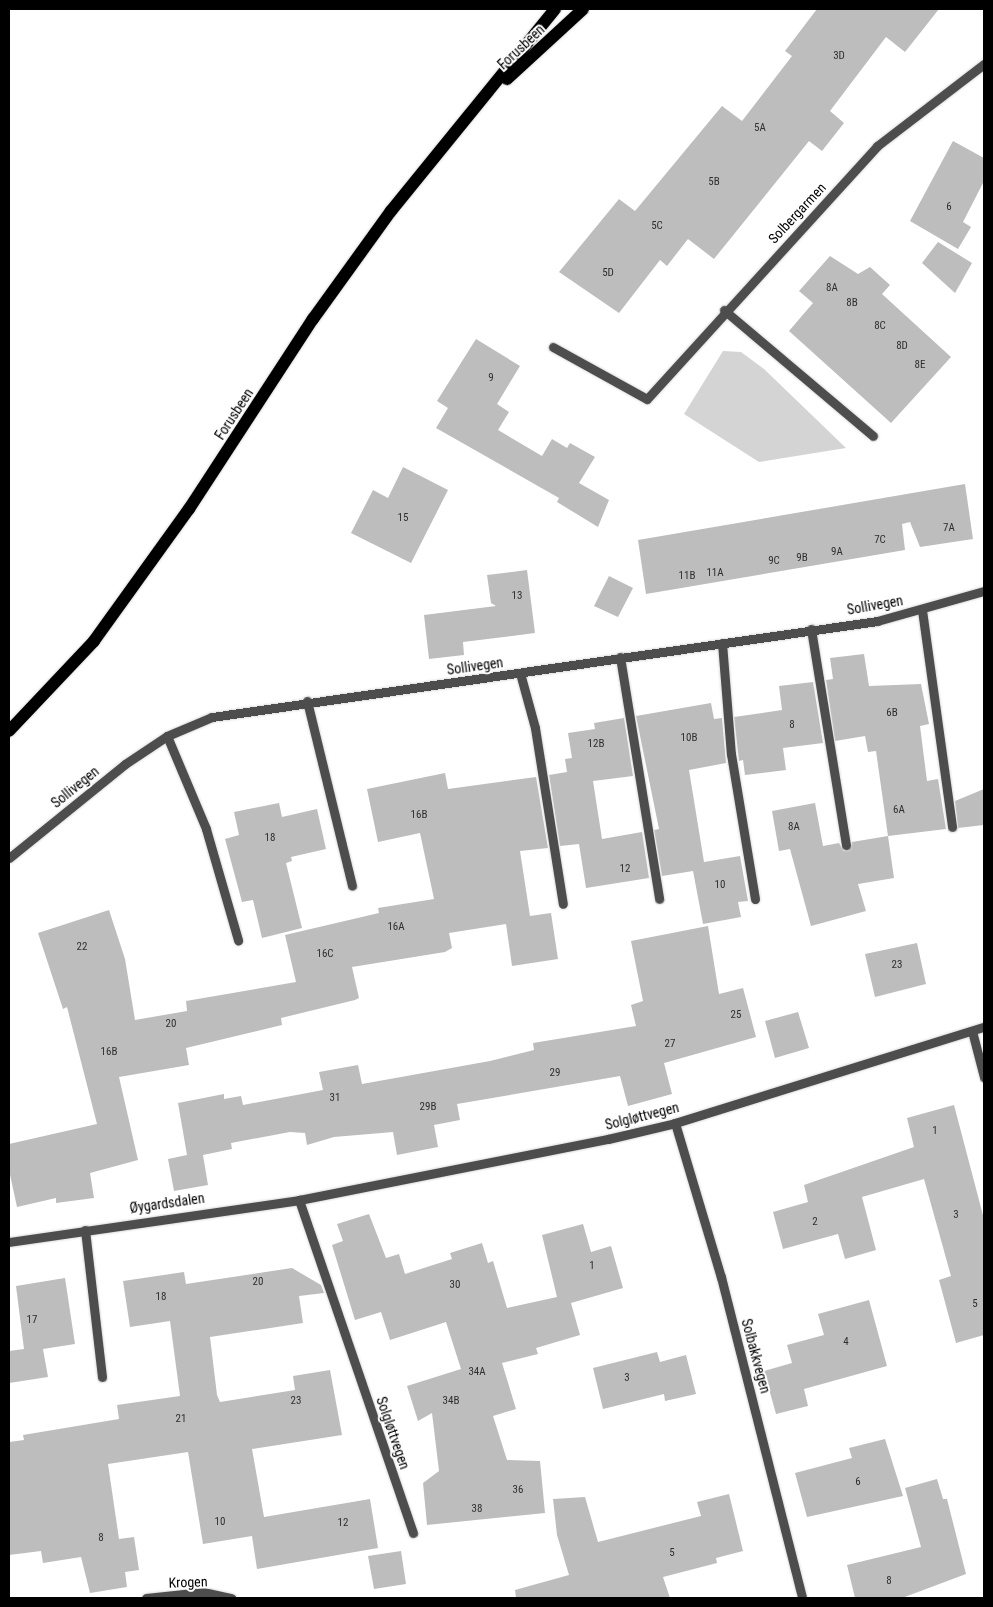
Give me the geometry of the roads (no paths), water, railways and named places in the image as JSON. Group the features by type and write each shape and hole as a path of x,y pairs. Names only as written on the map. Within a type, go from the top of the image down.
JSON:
{"main road":[{"name":"Forusbeen","path":"9,732 94,641 140,581 319,311 391,211 478,107 555,9"},
{"name":"Forusbeen","path":"478,107 584,9"}],"street":[{"name":"Solbergarmen","path":"553,347 647,399 724,310 877,146 984,64"},
{"path":"724,310 872,436"},
{"name":"Sollivegen","path":"9,858 167,736 212,717 307,701 520,673 620,656 811,629 922,610 984,591"},
{"path":"922,610 952,827"},
{"path":"811,629 846,845"},
{"path":"722,643 731,754 755,899"},
{"path":"620,656 659,899"},
{"path":"520,673 535,728 563,904"},
{"path":"307,701 352,886"},
{"path":"167,736 206,829 238,940"},
{"name":"Solgløttvegen","path":"254,1205 299,1200 675,1123 984,1027"},
{"path":"972,1031 984,1077"},
{"name":"Solbakkvegen","path":"675,1123 721,1277 802,1598"},
{"name":"Solgløttvegen","path":"299,1200 413,1533"},
{"name":"Øygardsdalen","path":"9,1242 254,1205"},
{"path":"85,1230 102,1377"},
{"name":"Krogen","path":"146,1598 203,1592 231,1598"}]}
